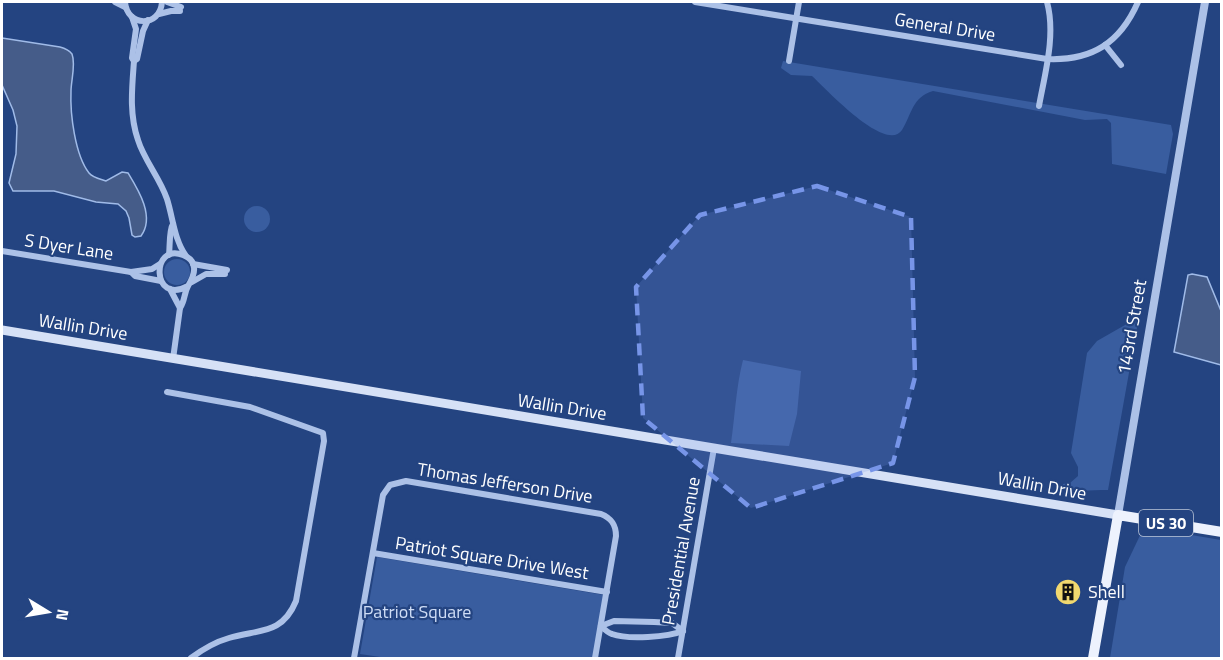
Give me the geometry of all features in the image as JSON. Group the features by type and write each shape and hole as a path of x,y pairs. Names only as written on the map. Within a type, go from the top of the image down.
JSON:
{"main road":[{"name":"Wallin Drive","path":"2,331 1118,515"},
{"name":"US 30","path":"1118,515 1221,532"},
{"name":"143rd Street","path":"1093,658 1118,515"}],"street":[{"path":"115,2 125,4 136,29 131,93 138,141 163,188 178,243 195,270 180,308 173,359"},
{"path":"158,14 162,2"},
{"path":"134,61 137,59 143,31 148,21 158,14 180,9 167,2"},
{"name":"General Drive","path":"695,2 1047,59 1077,57 1105,45"},
{"path":"789,62 799,2"},
{"path":"1039,106 1050,28 1047,2"},
{"path":"1121,65 1105,45 1120,33 1131,18 1138,2"},
{"name":"143rd Street","path":"1118,515 1205,2"},
{"path":"132,17 136,20 148,21"},
{"path":"131,272 148,270 160,264 169,255 170,228 173,224"},
{"name":"S Dyer Lane","path":"2,251 131,272 135,276 161,281"},
{"path":"169,255 186,256"},
{"path":"160,264 161,281 170,289 180,308"},
{"path":"170,289 176,290 206,274 226,272 193,264"},
{"path":"166,392 250,407 323,433 324,441 296,601 292,610 287,617 271,629 216,643 191,658"},
{"name":"Presidential Avenue","path":"678,658 714,448"},
{"name":"Thomas Jefferson Drive","path":"373,553 383,495 390,485 406,481 601,514 613,521 616,529 607,592"},
{"path":"356,658 373,553"},
{"name":"Patriot Square Drive West","path":"373,553 607,592"},
{"path":"595,658 607,592"},
{"path":"601,626 614,621 672,623 683,631"},
{"path":"601,626 611,634 626,637 671,636 683,631"}],"highlighted area":[{"path":"817,186 911,217 915,377 893,463 751,508 643,418 636,287 700,215"}],"green space":[{"path":"783,61 1171,125 1173,134 1166,174 1112,164 1111,123 1107,119 1085,120 933,91 921,97 913,107 902,130 894,135 883,133 870,127 842,105 812,76 791,75 781,68"},
{"path":"257,206 266,210 270,219 266,228 257,232 248,228 244,219 248,210"},
{"path":"177,259 186,263 190,272 186,281 177,285 168,281 164,272 168,263"},
{"path":"1142,300 1108,490 1062,489 1063,484 1070,483 1078,476 1078,467 1071,453 1087,353 1097,341 1125,325 1136,315"},
{"path":"743,360 801,371 797,414 789,446 731,443"},
{"path":"1144,527 1221,540 1221,658 1110,658 1125,567"},
{"name":"Patriot Square","path":"377,557 604,595 593,658 387,658 360,654"}],"shaded area":[{"path":"2,38 60,47 72,54 74,63 71,111 80,156 89,173 97,178 106,181 122,172 128,173 141,196 146,212 145,229 141,236 132,235 126,211 118,204 96,202 54,191 13,191 9,183 16,154 17,126 2,85"},
{"path":"1188,275 1207,277 1221,311 1221,365 1174,352"}],"place":[{"name":"Shell","path":"1068,592"}]}
